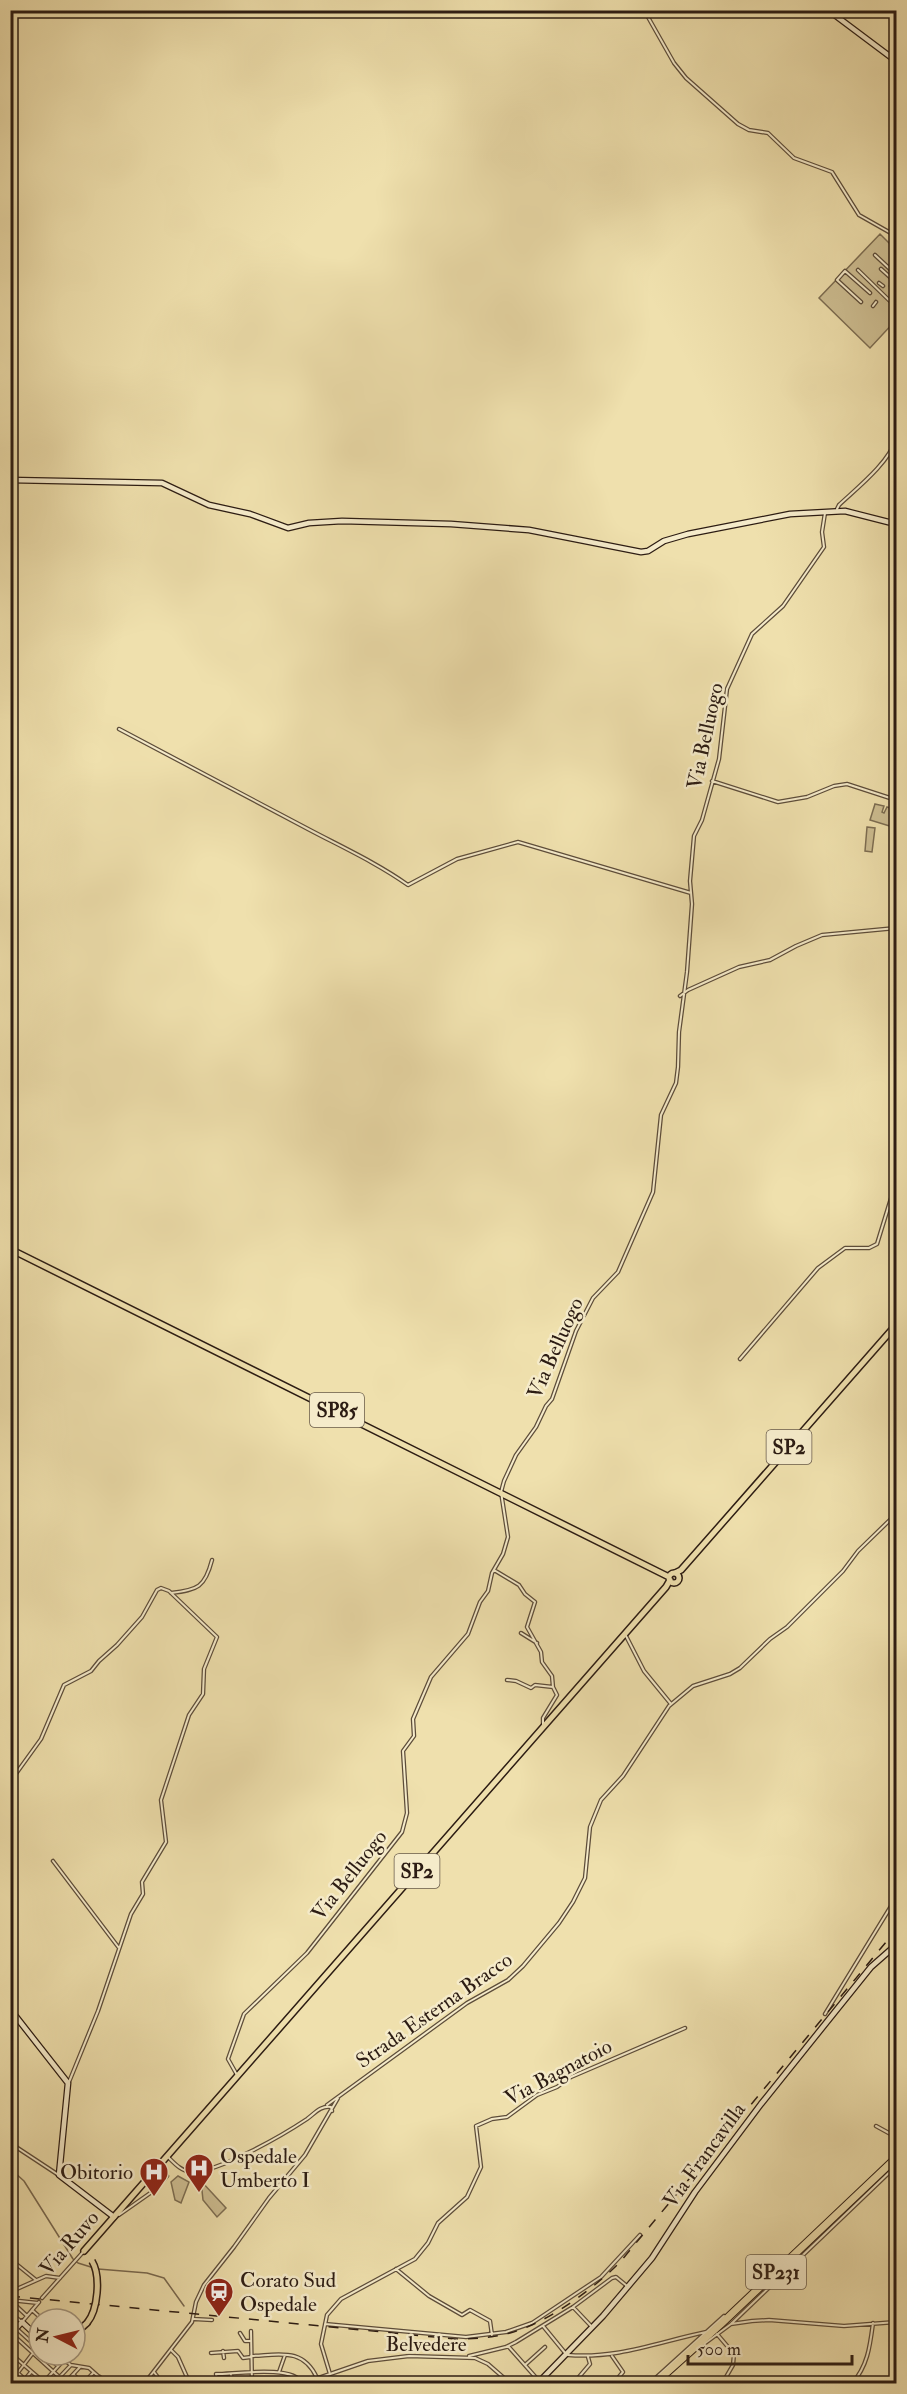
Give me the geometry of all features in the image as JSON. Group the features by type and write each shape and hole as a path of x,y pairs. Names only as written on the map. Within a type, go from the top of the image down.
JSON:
{"highway":[{"name":"SP231","path":"654,2384 897,2158"},
{"name":"SP231","path":"659,2384 897,2165"}],"main road":[{"path":"828,10 897,61"},
{"path":"10,480 159,483 211,505 250,514 288,528 309,522 342,520 451,524 518,529 641,552 648,551 664,541 688,534 790,514 851,512 897,524"},
{"name":"SP85","path":"10,1249 674,1576"},
{"name":"SP2","path":"167,2156 674,1576 897,1325"},
{"name":"Via Francavilla","path":"538,2382 592,2327 652,2258 695,2192 760,2104 877,1960 897,1945"},
{"path":"10,2009 68,2083 59,2175 114,2217"},
{"name":"Via Ruvo","path":"86,2255 114,2217 167,2156"},
{"path":"86,2255 96,2270 93,2310 87,2323"},
{"path":"22,2322 27,2327"},
{"name":"Via Ruvo","path":"13,2331 22,2322"}],"street":[{"path":"644,10 674,63 686,78 738,124 768,133 794,158 832,172 858,215 897,236"},
{"path":"875,255 891,270"},
{"path":"880,269 891,278"},
{"path":"858,270 897,307"},
{"path":"861,302 837,280 845,272 870,293"},
{"path":"891,286 895,282"},
{"path":"879,283 883,286"},
{"path":"873,306 876,302"},
{"path":"837,511 839,505 869,477 894,448 897,440"},
{"name":"Via Belluogo","path":"237,2076 228,2059 242,2019 255,2002 307,1953 402,1832 407,1813 403,1751 414,1736 415,1732 412,1727 417,1708 431,1677 468,1634 503,1554 508,1537 501,1492 516,1455 552,1399 576,1331 593,1298 618,1272 653,1192 662,1115 675,1083 678,1067 679,1032 685,993 694,836 702,820 719,759 727,689 752,634 783,606 824,548 822,532 825,512"},
{"path":"119,729 257,801 408,885 457,859 518,842 691,894"},
{"path":"712,782 778,802 818,794 840,784 867,789 890,798 897,792"},
{"path":"680,996 751,963 770,960 822,935 897,928"},
{"path":"740,1359 818,1268 845,1248 868,1248 877,1244 897,1182"},
{"name":"Strada Esterna Bracco","path":"167,2156 179,2168 191,2172 239,2158 327,2106 467,2003 508,1980 523,1966 559,1923 573,1902 585,1878 590,1827 602,1800 623,1776 671,1704 693,1686 730,1674 740,1668 770,1639 787,1627 843,1571 858,1551 897,1514"},
{"path":"171,1593 191,1591 200,1586 207,1577 212,1560"},
{"path":"495,1570 519,1585 535,1602 527,1627 541,1652 542,1662 552,1676 553,1687 557,1695 543,1718 543,1727"},
{"path":"10,1782 41,1739 64,1685 91,1671 117,1645 142,1617 157,1590 165,1588 217,1637 204,1669 203,1694 189,1715 170,1766 161,1800 166,1842 142,1882 143,1894 131,1914 98,2011 68,2083"},
{"path":"521,1633 537,1643"},
{"path":"625,1634 644,1671 671,1704"},
{"path":"507,1680 516,1681 531,1688 535,1685 553,1687"},
{"path":"53,1861 119,1948"},
{"path":"825,2014 897,1898"},
{"name":"Via Bagnatoio","path":"325,2324 327,2315 341,2299 423,2252 438,2223 467,2196 481,2167 476,2126 492,2119 507,2117 537,2095 557,2087 571,2077 685,2028"},
{"path":"146,2383 193,2319 196,2302 204,2285 268,2198 305,2155 338,2097"},
{"path":"327,2106 331,2107 332,2111"},
{"path":"876,2126 897,2137"},
{"path":"10,2143 59,2175"},
{"name":"SP231","path":"649,2384 897,2154"},
{"path":"704,2344 731,2324 897,2165"},
{"path":"114,2217 156,2188 167,2176"},
{"path":"330,2374 321,2344 325,2324 460,2336 492,2335 514,2330 532,2323 583,2290 609,2270 640,2235"},
{"name":"Via Ruvo","path":"42,2298 70,2266 86,2255"},
{"path":"10,2259 36,2280"},
{"path":"396,2269 429,2296 458,2314 470,2310 490,2320 492,2335"},
{"path":"10,2292 46,2276 60,2278"},
{"path":"464,2357 508,2346 573,2307 614,2277 627,2286"},
{"path":"10,2300 27,2316"},
{"name":"Via Ruvo","path":"10,2300 38,2302 34,2307"},
{"path":"573,2307 592,2327"},
{"path":"10,2313 22,2322"},
{"name":"Via Ruvo","path":"22,2322 27,2316"},
{"path":"193,2319 212,2320"},
{"path":"731,2324 769,2320 844,2326 873,2322 897,2322"},
{"path":"10,2321 13,2331 27,2346"},
{"path":"852,2384 868,2357 873,2322"},
{"path":"543,2326 566,2354 585,2356 612,2355 706,2332"},
{"path":"13,2331 27,2340"},
{"path":"251,2331 252,2384"},
{"path":"240,2333 245,2341 251,2341"},
{"path":"717,2334 734,2354 733,2365 722,2384"},
{"path":"691,2335 695,2338 695,2343"},
{"path":"508,2346 538,2382"},
{"path":"525,2365 545,2347"},
{"path":"171,2350 178,2357 190,2384"},
{"path":"223,2351 224,2358"},
{"path":"211,2353 238,2351 243,2358 285,2355 303,2359 313,2369 317,2378"},
{"path":"484,2361 485,2352"},
{"path":"10,2353 44,2383 56,2367"},
{"path":"479,2354 479,2359"},
{"path":"279,2372 285,2355"},
{"path":"612,2355 623,2372 613,2384"},
{"name":"Belvedere","path":"302,2383 368,2361 409,2356 479,2359 511,2384"},
{"path":"585,2356 590,2358 590,2364"},
{"path":"573,2384 600,2356"},
{"path":"10,2372 16,2358"},
{"path":"12,2382 27,2361"},
{"path":"11,2366 31,2384 38,2377"},
{"path":"49,2367 66,2383 80,2367 94,2372 107,2384"},
{"path":"53,2384 69,2367"},
{"path":"21,2384 32,2371"},
{"path":"73,2374 83,2383 94,2372"},
{"path":"154,2372 163,2384"},
{"path":"218,2384 216,2374 279,2372 295,2375 302,2383"},
{"path":"231,2374 234,2384"},
{"path":"93,2384 100,2377"}],"shaded area":[{"path":"880,234 896,250 896,320 870,348 819,298"},
{"path":"875,804 884,806 882,812 884,813 887,807 896,810 896,828 870,820"},
{"path":"867,827 875,828 872,852 865,851"},
{"path":"178,2176 189,2182 181,2203 175,2200 171,2182"},
{"path":"201,2181 226,2208 217,2217 203,2200"}],"waterway":[{"path":"10,2174 14,2172 24,2181 73,2259 94,2268"},
{"path":"98,2269 147,2273 164,2278 184,2306"}],"railway":[{"path":"10,2296 455,2339 496,2336 524,2328 569,2304 621,2261 896,1930"}],"place":[{"name":"Ospedale Umberto I","path":"199,2194"},
{"name":"Obitorio","path":"154,2198"},
{"name":"Corato Sud Ospedale","path":"219,2318"}]}
